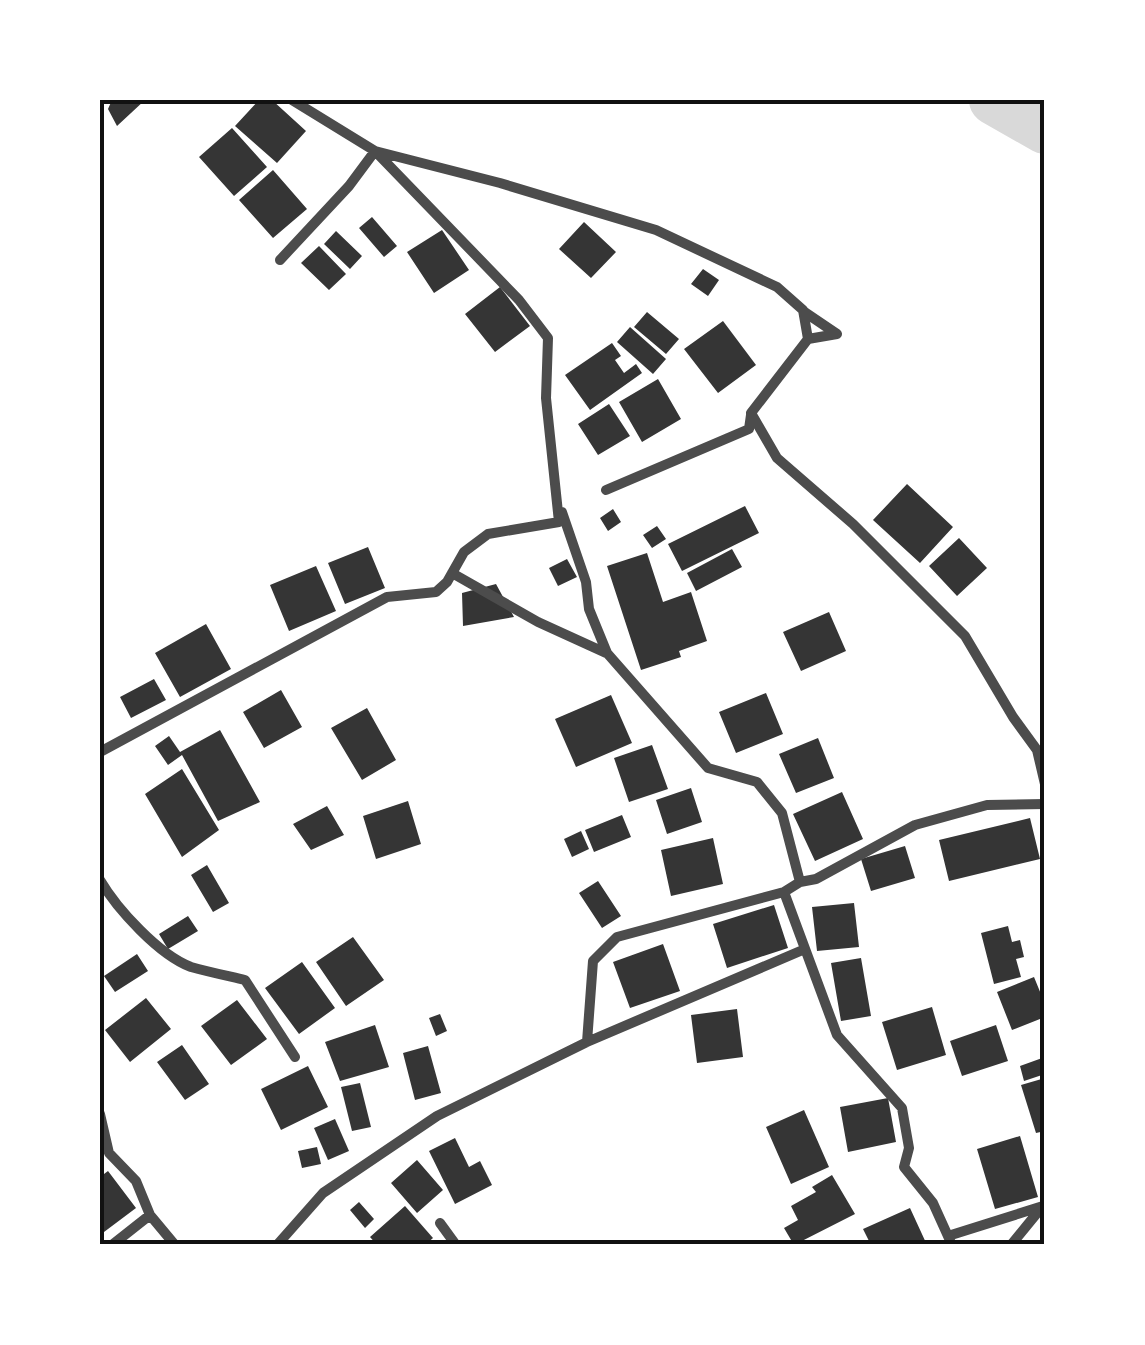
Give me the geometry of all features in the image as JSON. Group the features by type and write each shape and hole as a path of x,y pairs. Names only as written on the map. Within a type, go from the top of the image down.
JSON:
{"street":[{"path":"100,752 387,597 436,592 464,552 488,534 560,522 546,398 548,338 519,300 445,220 374,150 292,100"},
{"path":"280,260 349,186 374,150"},
{"path":"374,150 656,230 777,287 837,334 808,339 751,413 749,428 606,490"},
{"path":"802,310 808,339"},
{"path":"751,413 777,458 854,524 965,636 1037,750 1045,784"},
{"path":"558,502 586,582 589,608 607,653 708,768 757,782 782,813 800,882"},
{"path":"452,574 538,622 607,653"},
{"path":"587,1042 593,961 617,937 784,892 915,825 987,805 1045,804"},
{"path":"100,880 113,903 187,966 245,980 294,1057"},
{"path":"784,892 838,1034 902,1108 909,1148 904,1167 933,1203 950,1241 1044,1205"},
{"path":"277,1245 323,1193 437,1116 587,1042 805,949"},
{"path":"100,1114 109,1153 136,1181 150,1215 175,1245"},
{"path":"1011,1245 1044,1205"},
{"path":"112,1245 150,1215"},
{"path":"440,1224 456,1245"}],"building":[{"path":"112,100 145,100 117,126 108,109"},
{"path":"259,100 272,100 306,131 277,163 235,126"},
{"path":"232,128 267,167 234,196 199,157"},
{"path":"273,170 307,209 273,238 239,200"},
{"path":"372,217 397,246 384,257 359,228"},
{"path":"584,222 616,252 591,278 559,249"},
{"path":"442,230 469,270 434,293 407,252"},
{"path":"336,231 362,256 350,269 324,244"},
{"path":"319,246 346,274 329,290 301,263"},
{"path":"703,269 719,280 708,296 691,284"},
{"path":"500,287 530,326 495,352 465,314"},
{"path":"647,312 679,339 666,354 634,327"},
{"path":"723,321 756,365 718,393 684,349"},
{"path":"630,327 666,359 653,374 617,342"},
{"path":"612,343 621,356 615,360 624,373 636,364 642,373 590,410 565,375"},
{"path":"658,379 681,419 642,442 619,402"},
{"path":"609,404 630,436 598,455 578,424"},
{"path":"907,484 953,527 920,563 873,520"},
{"path":"745,506 759,533 682,571 668,544"},
{"path":"613,509 621,522 608,531 600,518"},
{"path":"657,526 666,539 652,548 643,535"},
{"path":"959,538 987,568 957,596 929,566"},
{"path":"368,547 385,588 345,604 328,563"},
{"path":"732,549 742,567 696,591 687,573"},
{"path":"647,553 663,602 691,592 707,641 679,651 681,657 641,670 607,566"},
{"path":"567,559 577,577 558,586 549,568"},
{"path":"316,566 336,611 289,631 270,585"},
{"path":"496,584 514,617 463,626 462,593"},
{"path":"829,612 846,651 801,671 783,632"},
{"path":"206,624 231,669 180,697 155,653"},
{"path":"154,679 166,700 131,718 120,697"},
{"path":"281,690 302,727 264,748 243,712"},
{"path":"766,693 783,734 736,753 719,712"},
{"path":"611,695 632,743 576,767 555,719"},
{"path":"367,708 396,760 362,780 331,728"},
{"path":"220,730 260,802 218,821 182,755 168,765 155,746 169,736 180,752"},
{"path":"818,738 834,778 796,793 779,754"},
{"path":"652,745 668,789 629,802 614,758"},
{"path":"182,769 219,830 182,857 145,794"},
{"path":"691,788 702,822 667,834 656,800"},
{"path":"842,792 863,839 815,861 793,814"},
{"path":"408,801 421,844 376,859 363,816"},
{"path":"327,806 344,835 311,850 293,824"},
{"path":"622,815 631,837 594,852 585,830"},
{"path":"1030,818 1040,859 949,881 939,840"},
{"path":"581,831 589,849 572,857 564,839"},
{"path":"713,838 723,884 671,896 661,850"},
{"path":"905,846 915,878 871,891 861,859"},
{"path":"207,865 229,903 213,912 191,875"},
{"path":"598,881 621,916 602,928 579,893"},
{"path":"854,903 859,947 817,951 812,907"},
{"path":"774,905 788,948 727,968 713,924"},
{"path":"188,916 198,931 168,949 159,934"},
{"path":"1008,926 1012,942 1020,940 1024,957 1016,959 1021,977 994,984 981,933"},
{"path":"353,937 384,980 346,1006 316,962"},
{"path":"663,944 680,991 630,1008 613,962"},
{"path":"137,954 148,971 115,992 104,976"},
{"path":"861,958 871,1016 841,1021 831,963"},
{"path":"302,962 335,1008 299,1034 265,988"},
{"path":"1034,977 1045,1004 1045,1017 1012,1030 997,992"},
{"path":"146,998 171,1029 130,1062 105,1030"},
{"path":"237,1000 267,1039 231,1065 201,1026"},
{"path":"932,1007 946,1055 897,1070 882,1022"},
{"path":"737,1009 743,1057 697,1063 691,1015"},
{"path":"440,1014 447,1031 436,1036 429,1018"},
{"path":"375,1025 389,1067 340,1081 325,1042"},
{"path":"996,1025 1008,1061 962,1076 950,1041"},
{"path":"182,1045 209,1084 185,1100 157,1062"},
{"path":"428,1046 441,1093 415,1100 403,1053"},
{"path":"1045,1057 1045,1074 1024,1081 1020,1066"},
{"path":"308,1066 328,1107 281,1130 261,1089"},
{"path":"1045,1078 1045,1131 1036,1133 1021,1085"},
{"path":"360,1083 371,1127 352,1131 341,1087"},
{"path":"888,1098 896,1142 848,1152 840,1107"},
{"path":"804,1110 829,1167 791,1184 766,1127"},
{"path":"335,1119 349,1151 328,1160 314,1128"},
{"path":"1020,1136 1038,1197 995,1209 977,1149"},
{"path":"455,1138 469,1167 480,1161 492,1185 455,1204 429,1151"},
{"path":"317,1147 321,1164 302,1168 298,1151"},
{"path":"417,1160 443,1190 417,1213 391,1183"},
{"path":"108,1171 136,1208 100,1235 100,1177"},
{"path":"832,1175 855,1214 794,1245 784,1228 798,1220 791,1206 816,1192 812,1187"},
{"path":"359,1202 374,1219 365,1228 350,1210"},
{"path":"405,1206 433,1238 425,1245 377,1245 370,1237"},
{"path":"910,1208 927,1245 871,1245 863,1229"}],"waterway":[{"path":"994,100 1045,129"}]}
